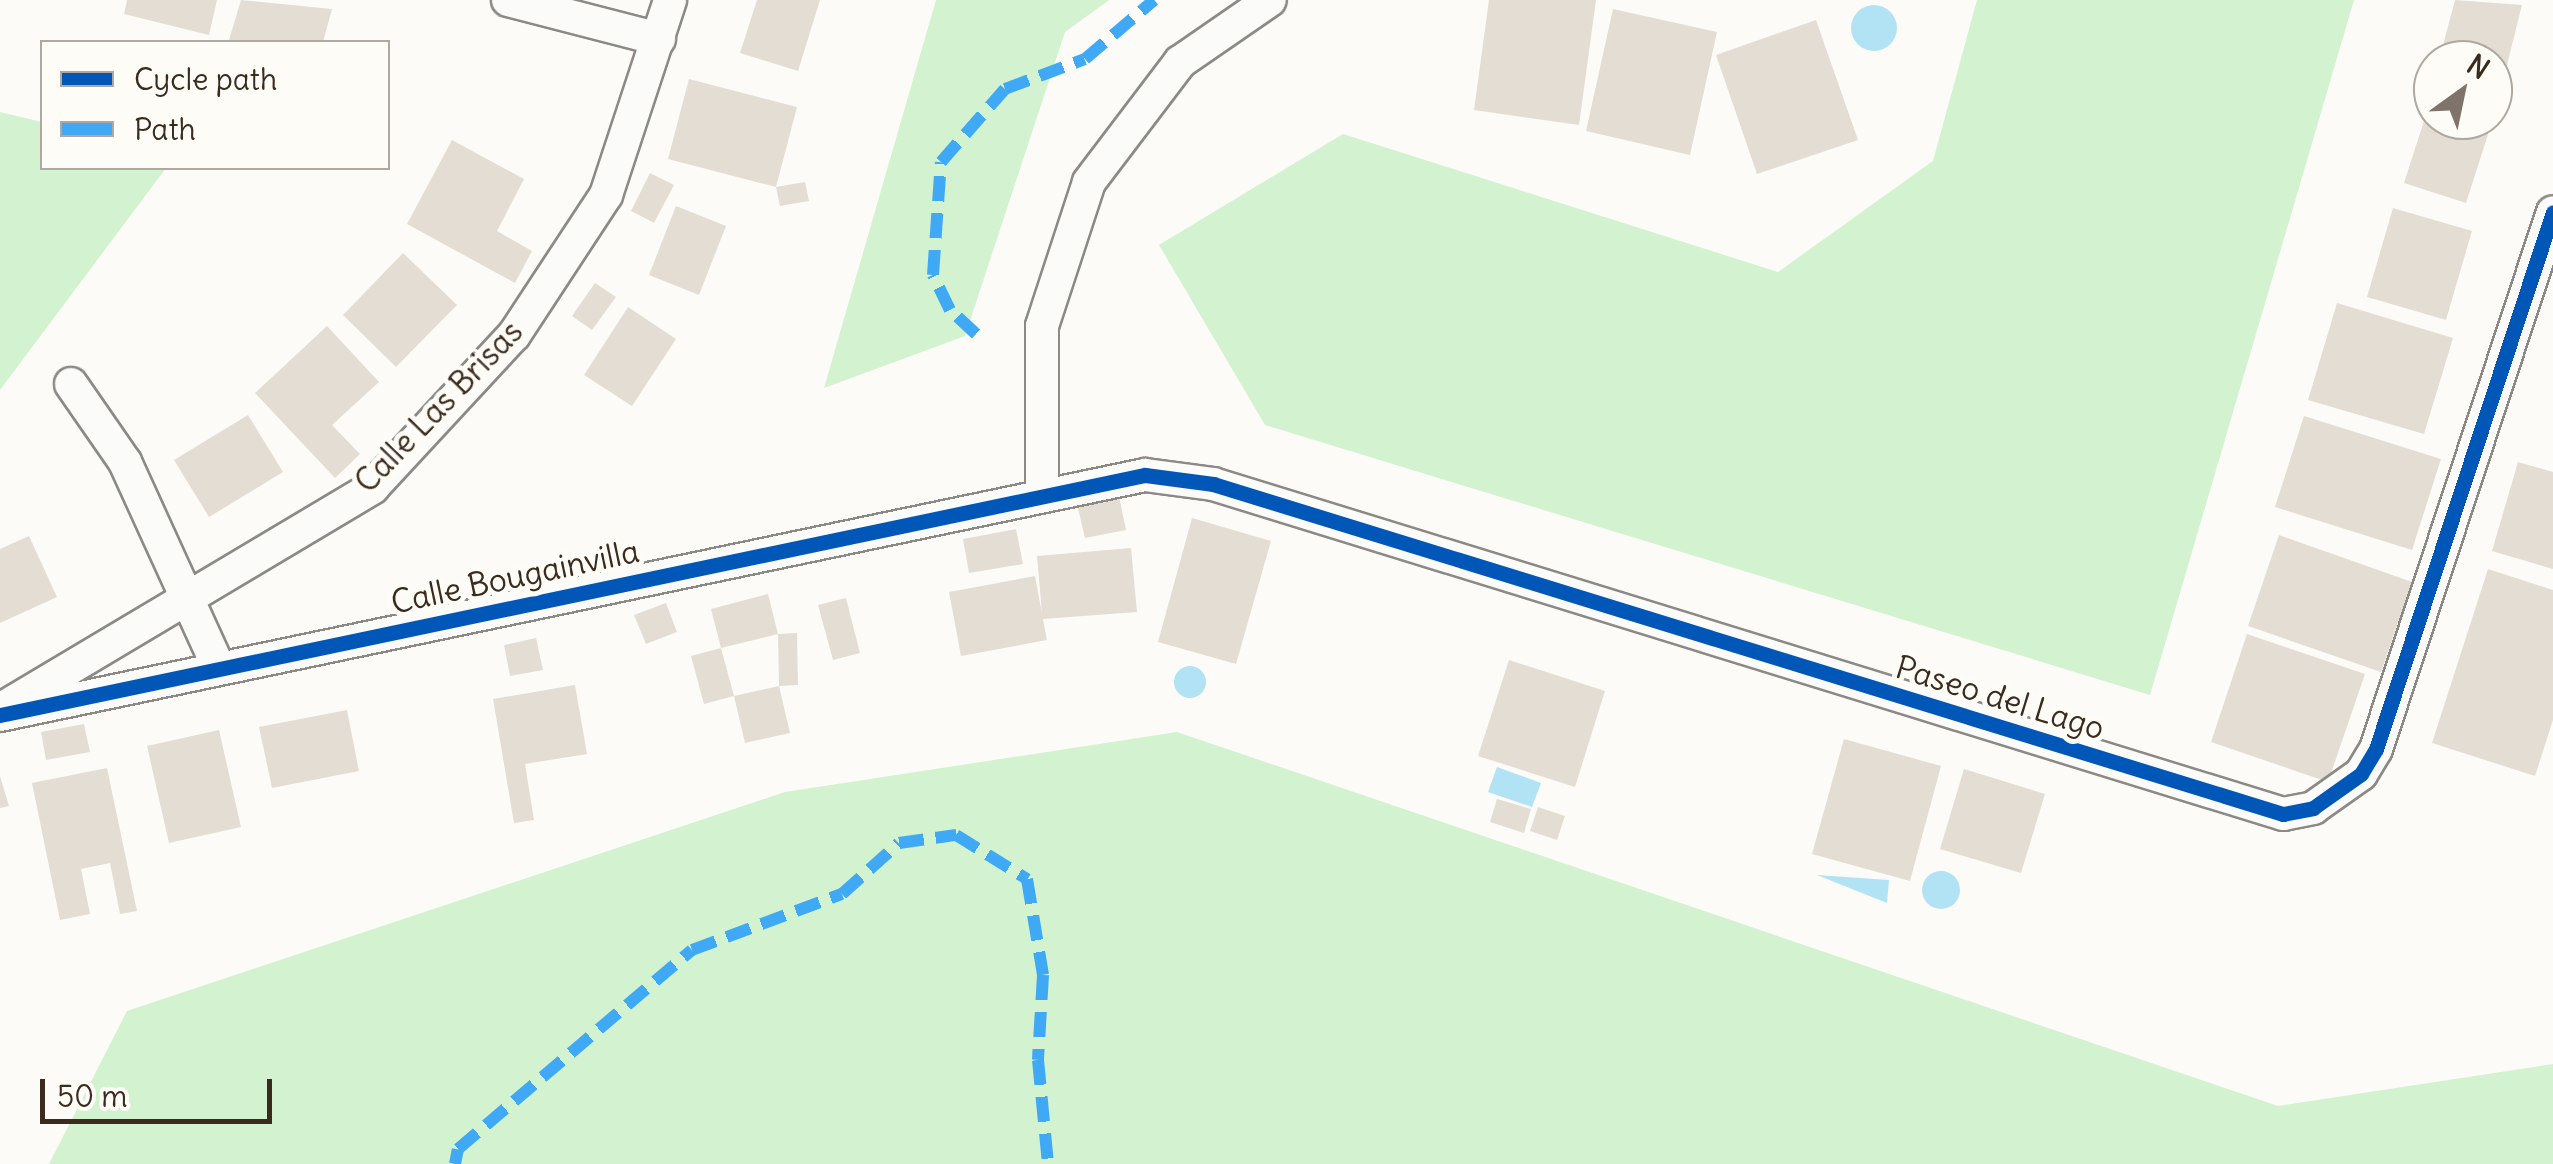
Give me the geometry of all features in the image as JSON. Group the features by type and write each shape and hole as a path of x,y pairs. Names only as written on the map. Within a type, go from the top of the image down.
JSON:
{"street":[{"path":"508,0 659,39"},
{"name":"Calle Las Brisas","path":"0,712 373,486 514,335 606,195 670,0"},
{"path":"1042,492 1042,326 1089,182 1180,62 1270,0"},
{"name":"Paseo del Lago","path":"1042,492 1145,475 1213,484 2283,814 2339,794 2376,749 2553,212"},
{"path":"71,384 126,462 219,668"},
{"name":"Calle Bougainvilla","path":"0,712 1042,492"}],"green space":[{"path":"936,0 1109,0 1065,32 965,336 824,388"},
{"path":"1977,0 2354,0 2150,695 1265,425 1159,245 1343,134 1778,272 1933,161"},
{"path":"0,112 40,122 40,170 165,170 0,390"},
{"path":"1177,732 2278,1106 2553,1064 2553,1164 49,1164 127,1011 785,792"}],"water":[{"path":"1874,5 1890,12 1897,28 1890,44 1874,51 1858,44 1851,28 1858,12"},
{"path":"1190,666 1201,671 1206,682 1201,693 1190,698 1179,693 1174,682 1179,671"},
{"path":"1497,767 1541,783 1532,807 1488,792"},
{"path":"1941,871 1955,876 1960,890 1955,904 1941,909 1927,904 1922,890 1927,876"},
{"path":"1817,875 1889,880 1887,903"}],"building":[{"path":"127,0 217,0 209,35 124,14"},
{"path":"241,0 332,9 324,40 229,40"},
{"path":"757,0 820,0 798,71 740,53"},
{"path":"1489,0 1596,0 1579,125 1474,110"},
{"path":"2455,0 2522,5 2513,41 2444,40"},
{"path":"1613,9 1717,32 1690,155 1586,131"},
{"path":"1816,20 1858,140 1757,174 1716,55"},
{"path":"689,79 797,107 776,187 668,159"},
{"path":"452,140 524,179 497,231 532,251 515,283 407,224"},
{"path":"2418,140 2486,140 2466,203 2404,183"},
{"path":"650,173 674,185 654,223 631,211"},
{"path":"805,182 809,201 780,206 776,187"},
{"path":"676,206 726,226 699,295 649,275"},
{"path":"2393,208 2472,231 2446,320 2367,297"},
{"path":"403,253 457,305 396,367 343,315"},
{"path":"595,283 616,297 592,330 572,316"},
{"path":"2337,303 2453,338 2424,434 2308,400"},
{"path":"628,307 676,339 632,406 584,375"},
{"path":"327,326 379,382 332,425 360,454 335,478 255,393"},
{"path":"248,415 283,472 209,517 174,460"},
{"path":"2304,416 2441,459 2412,550 2275,507"},
{"path":"2518,462 2553,472 2553,569 2492,551"},
{"path":"1119,496 1126,530 1085,538 1077,504"},
{"path":"1192,518 1271,541 1236,664 1158,642"},
{"path":"1016,529 1023,564 969,573 963,539"},
{"path":"2279,535 2412,582 2381,672 2248,626"},
{"path":"29,536 57,597 0,623 0,549"},
{"path":"1131,548 1137,612 1043,619 1047,640 961,656 949,592 1035,576 1042,613 1037,556"},
{"path":"2488,569 2553,590 2553,720 2535,776 2432,743"},
{"path":"768,594 778,634 721,648 711,609"},
{"path":"846,598 860,653 833,660 818,605"},
{"path":"666,603 677,632 646,644 634,615"},
{"path":"797,633 798,685 779,686 778,634"},
{"path":"2247,634 2365,674 2328,782 2211,742"},
{"path":"536,638 543,670 510,676 504,645"},
{"path":"721,648 734,696 704,704 691,656"},
{"path":"1509,660 1605,691 1575,787 1478,756"},
{"path":"575,685 587,754 525,764 534,820 514,823 493,699"},
{"path":"779,686 790,733 745,743 734,696"},
{"path":"347,710 359,771 272,788 259,727"},
{"path":"84,724 90,752 46,760 41,732"},
{"path":"219,730 241,827 169,843 147,746"},
{"path":"1844,739 1941,766 1910,881 1812,854"},
{"path":"107,768 137,911 120,914 110,863 81,869 90,914 60,920 32,783"},
{"path":"1964,769 2045,794 2021,873 1940,849"},
{"path":"0,776 9,806 0,808"},
{"path":"1497,799 1531,809 1524,833 1490,822"},
{"path":"1538,807 1565,816 1557,840 1530,831"}],"marked path":[{"path":"976,334 950,310 933,275 941,162 1005,89 1085,59 1154,0"},
{"path":"455,1164 458,1149 692,950 842,894 899,843 956,835 1027,879 1043,975 1038,1060 1048,1164"}],"cycle path":[{"path":"0,715 1145,475 1213,484 2283,814 2313,808 2361,774 2376,749 2553,212"}]}
